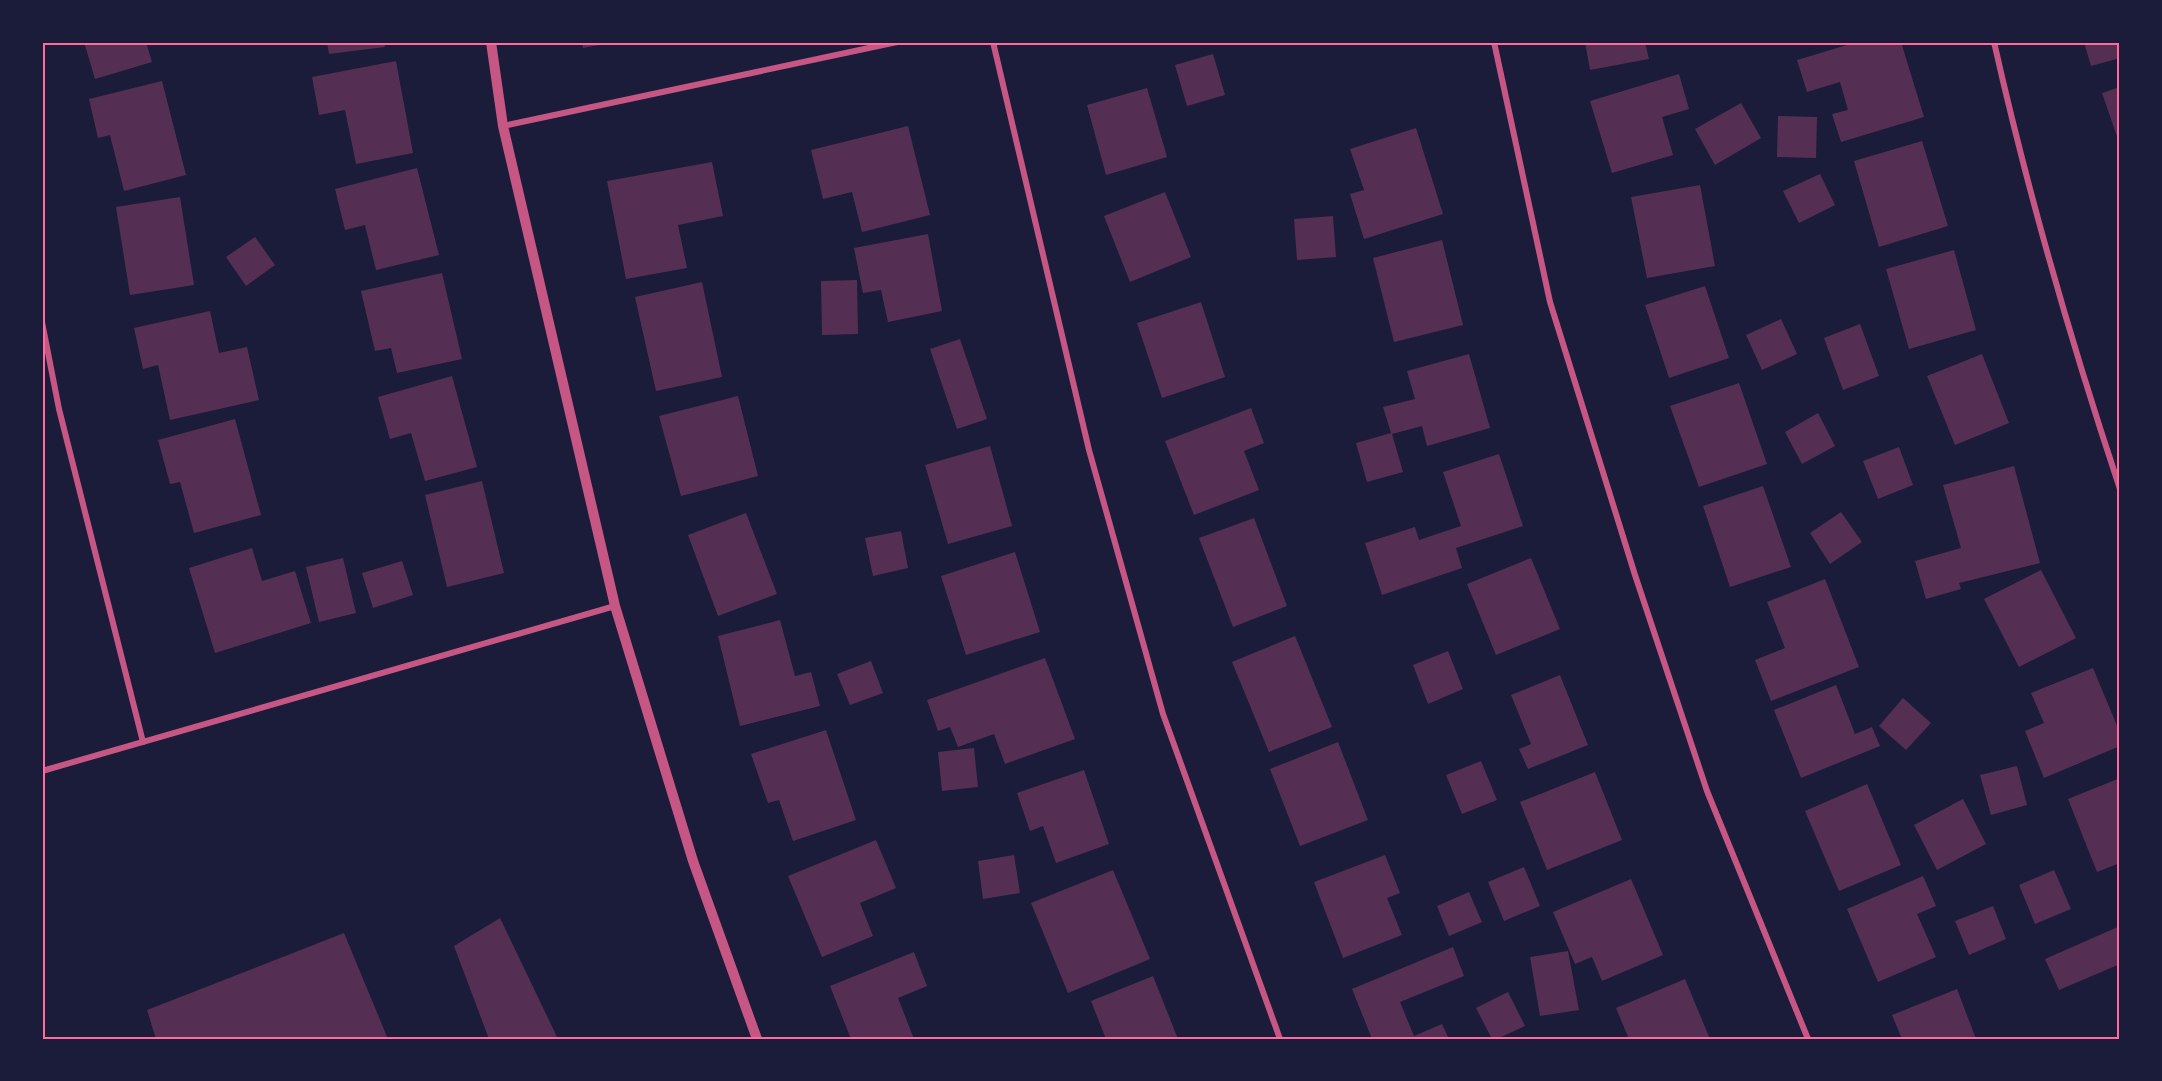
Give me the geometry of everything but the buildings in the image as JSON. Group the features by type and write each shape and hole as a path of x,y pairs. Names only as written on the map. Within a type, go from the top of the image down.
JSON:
{"street":[{"path":"491,42 503,126 615,606 693,861 757,1039"},
{"path":"503,126 897,42"},
{"path":"993,42 1089,450 1163,714 1280,1039"},
{"path":"1494,42 1550,302 1635,575 1707,791 1808,1039"},
{"path":"1994,42 2019,149 2097,420 2120,489"},
{"path":"42,322 59,409 143,742"},
{"path":"42,771 615,606"}]}
